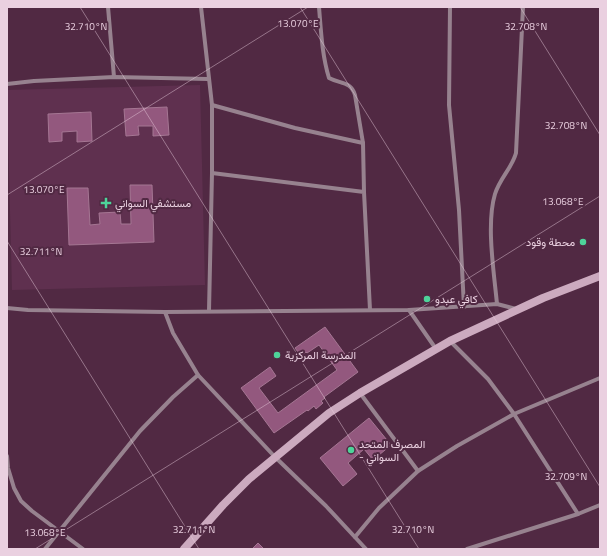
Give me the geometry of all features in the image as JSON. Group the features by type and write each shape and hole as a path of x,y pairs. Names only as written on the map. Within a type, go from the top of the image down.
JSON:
{"main road":[{"path":"184,549 249,479 329,413 360,392 450,341 517,309 574,285 600,276"}],"street":[{"path":"108,7 114,78"},
{"path":"201,7 212,105 209,311"},
{"path":"319,7 326,69 329,78 337,82 348,84 353,89 358,106 363,143 370,310"},
{"path":"450,7 449,105 459,210 464,306"},
{"path":"496,304 492,216 495,194 500,182 514,162 516,153 522,7"},
{"path":"7,84 34,81 114,78 208,79"},
{"path":"212,105 295,128 363,143"},
{"path":"212,173 364,192"},
{"path":"7,308 28,310 165,312 409,310 496,304 517,309"},
{"path":"409,310 436,349"},
{"path":"165,312 173,333 198,376 275,457 326,506 366,549"},
{"path":"450,341 488,379 514,414 578,514"},
{"path":"45,549 140,431 173,397 198,376"},
{"path":"355,537 379,508 418,471 457,446 514,414 600,378"},
{"path":"360,392 418,471"},
{"path":"7,456 8,468 14,488 22,501 83,549"},
{"path":"467,549 578,514 600,505"}],"shaded area":[{"name":"مستشفي السواني","path":"200,85 205,285 12,290 7,90"}],"building":[{"path":"167,107 169,135 153,136 153,126 138,126 139,135 126,136 124,109"},
{"path":"91,112 92,141 77,142 77,131 62,132 62,141 49,142 48,114"},
{"path":"130,185 152,185 154,242 69,245 67,188 88,188 90,225 100,224 99,213 120,212 121,224 131,224"},
{"path":"325,327 358,372 324,397 325,398 321,401 323,403 316,409 314,406 308,411 307,410 274,433 241,388 270,367 276,376 259,388 278,413 337,370 319,345 301,356 295,348"},
{"path":"369,418 391,445 373,460 364,449 348,463 357,474 343,486 320,458"},
{"path":"258,543 264,549 252,549"}],"place":[{"name":"مستشفي السواني","path":"106,203"},
{"name":"محطة وقود","path":"583,242"},
{"name":"كافي عبدو","path":"427,299"},
{"name":"المدرسة المركزية","path":"277,355"},
{"name":"المصرف المتحد - السواني","path":"351,450"}]}
